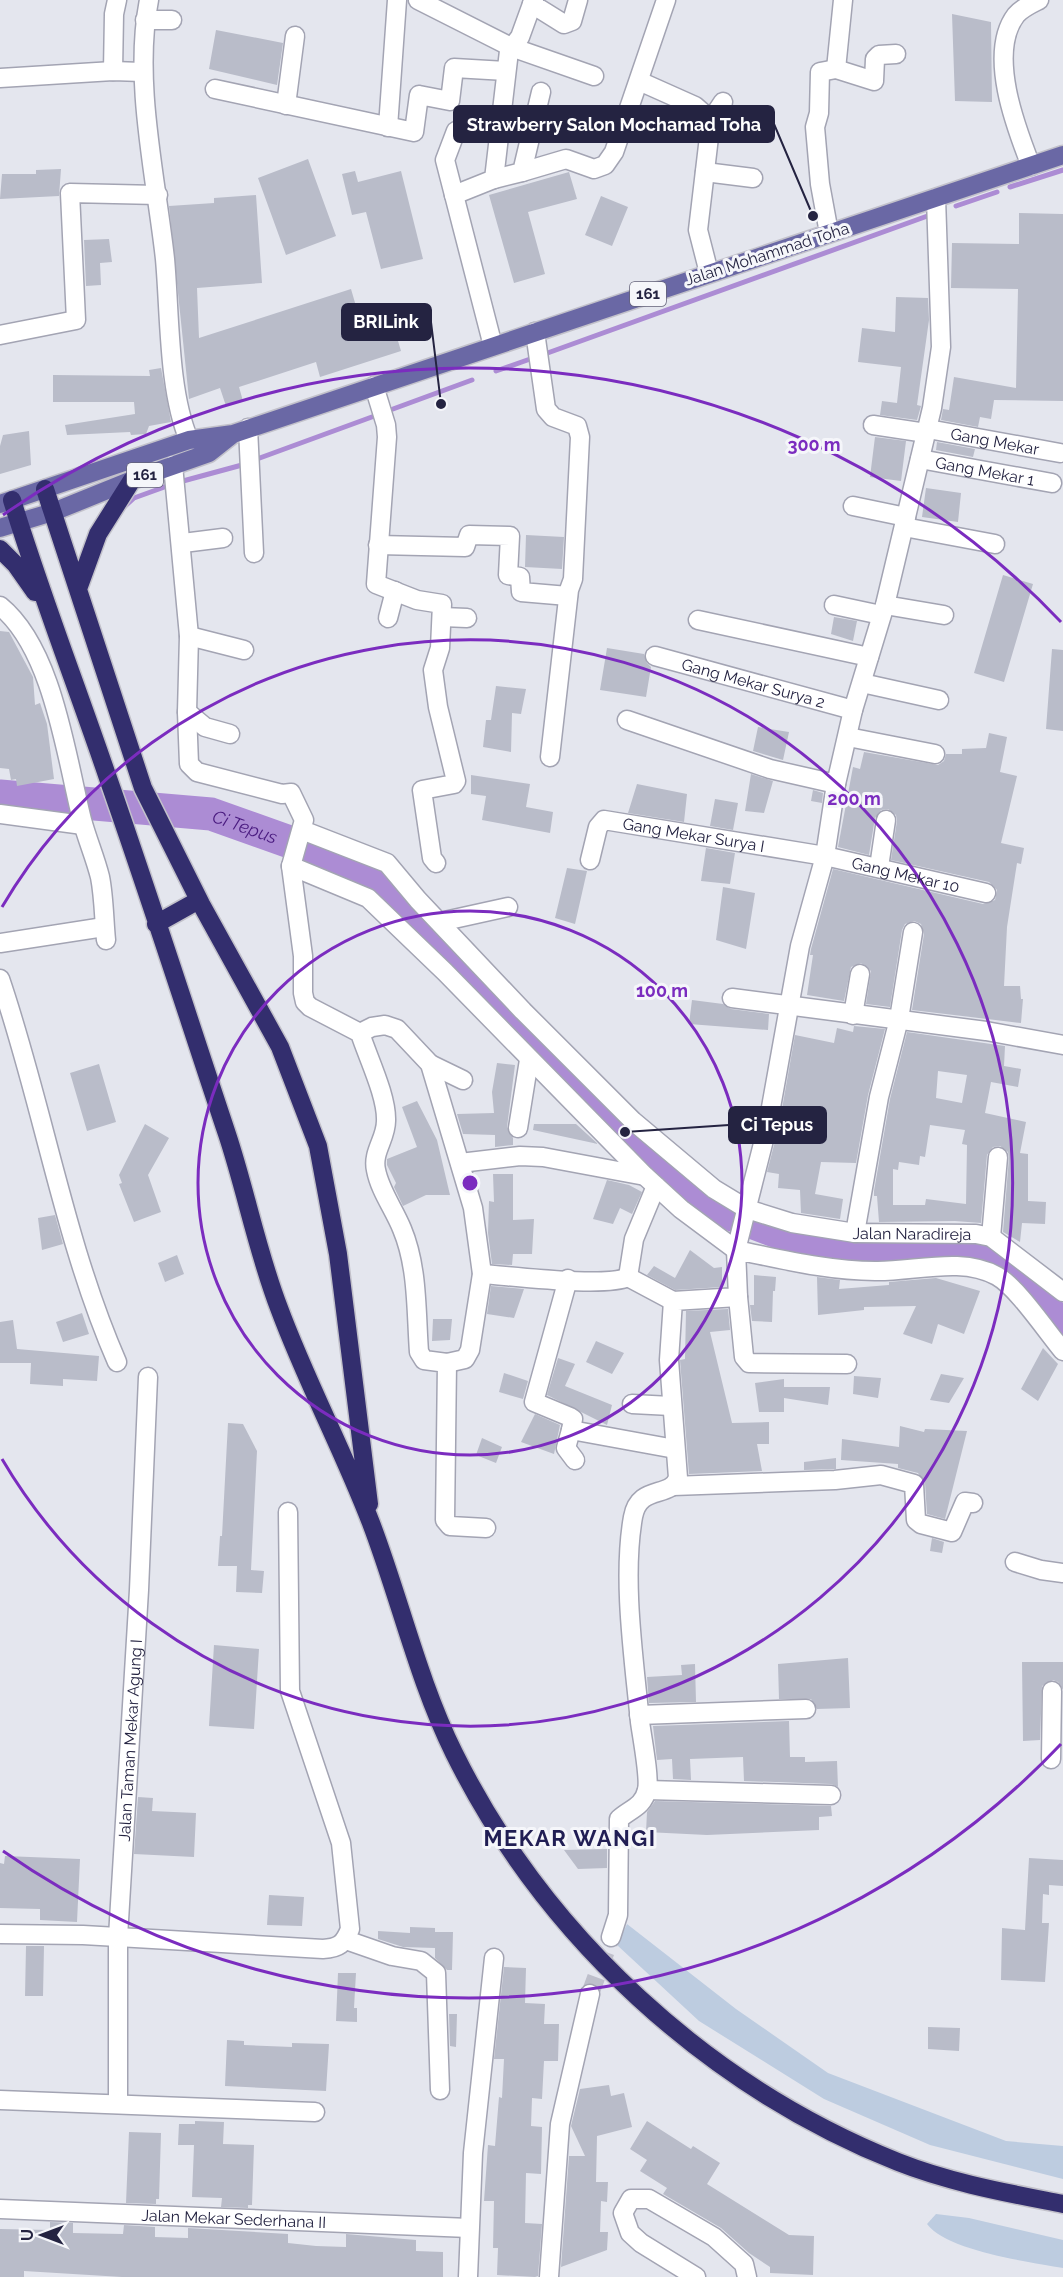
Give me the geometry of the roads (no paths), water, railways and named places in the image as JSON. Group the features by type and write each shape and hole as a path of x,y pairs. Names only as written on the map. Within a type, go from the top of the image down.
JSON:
{"highway":[{"path":"78,589 98,534 132,480"},
{"path":"45,489 144,788 199,900 280,1047 318,1146 338,1254 371,1524"},
{"path":"6,502 19,522 47,611 111,786 233,1153 278,1306 371,1524 406,1629 453,1750 489,1814 539,1888 584,1942 648,2007 730,2072 801,2117 900,2163 988,2190 1063,2204"},
{"path":"0,549 16,565 47,611"},
{"path":"156,924 199,900"}],"main road":[{"name":"Jalan Mohammad Toha","path":"6,502 189,440 240,431 1063,155"},
{"name":"Jalan Mohammad Toha","path":"0,528 53,512 132,480 209,453 240,431"}],"street":[{"path":"113,71 114,14 117,0"},
{"path":"149,0 145,20 142,72 158,195 176,396 189,440"},
{"path":"388,127 397,0"},
{"path":"418,0 512,47 594,76"},
{"path":"494,179 506,71 512,47 520,37 533,2 564,24 572,21 578,0"},
{"path":"454,195 494,179 566,159 594,169 606,165 614,152 666,0"},
{"path":"836,69 843,0"},
{"path":"1031,166 1011,115 1006,84 1006,41 1016,15 1039,0"},
{"path":"145,20 172,20"},
{"path":"286,105 296,36"},
{"path":"829,233 820,184 815,127 819,113 820,72 836,69 874,81 875,59 879,55 896,54"},
{"path":"215,89 415,131 419,95 450,101 454,68 506,71"},
{"path":"0,78 113,71 142,72"},
{"path":"639,81 695,105 711,120"},
{"path":"522,172 541,92"},
{"path":"709,273 698,230 711,120 723,102"},
{"path":"456,131 445,156 494,346"},
{"path":"705,172 753,178"},
{"path":"0,335 76,320 70,194 158,195"},
{"path":"847,1364 749,1363 744,1357 736,1247 768,1124 800,946 825,856 836,784 853,710 883,610 927,431 941,346 936,198"},
{"path":"535,332 537,356 548,413 577,426 580,438 573,579 568,596 550,757"},
{"path":"374,386 383,413 387,437 376,584 417,600 442,604 440,648 433,670 438,707 456,782 422,790 432,858 436,863"},
{"name":"Gang Mekar","path":"873,425 986,439 1060,453"},
{"path":"240,431 254,553"},
{"path":"981,469 986,439"},
{"name":"Gang Mekar 1","path":"920,459 1052,483"},
{"path":"173,465 183,543 189,636 187,758 192,769 282,794 291,793 304,820 292,861 305,1002 360,1033 386,1110 384,1134 374,1161 376,1173 402,1229 408,1250 415,1290 419,1352 424,1360 447,1363 465,1359 470,1350 482,1274 473,1208 430,1064"},
{"path":"853,506 905,522 995,544"},
{"path":"378,545 465,547 469,535 510,536 508,575 520,577 521,592 568,596"},
{"path":"183,543 223,538"},
{"path":"388,618 395,591"},
{"path":"834,605 944,615"},
{"path":"0,606 20,624 35,652 65,739 83,823 100,879 105,934 0,943"},
{"path":"442,617 467,618"},
{"path":"698,620 869,657"},
{"path":"189,636 244,650"},
{"name":"Gang Mekar Surya 2","path":"655,656 853,710"},
{"path":"862,683 939,700"},
{"path":"187,712 205,727 230,734"},
{"path":"627,720 770,769 836,784"},
{"path":"848,737 935,754"},
{"path":"0,814 83,823"},
{"name":"Gang Mekar Surya I","path":"591,860 598,826 604,820 825,856"},
{"path":"879,867 886,820"},
{"name":"Jalan Naradireja","path":"302,832 387,863 524,1011 633,1121 745,1214 855,1233 976,1234 991,1237 1062,1286"},
{"name":"Gang Mekar 10","path":"825,856 986,892"},
{"path":"292,861 368,898 445,972 650,1181 681,1209 736,1247 816,1265 875,1271 944,1267 988,1272 1000,1277 1063,1351"},
{"path":"440,922 508,907"},
{"path":"855,1233 879,1097 899,1019 913,932"},
{"path":"853,1015 860,974"},
{"path":"0,979 38,1100 95,1312 117,1362"},
{"path":"732,998 986,1031 1063,1045"},
{"path":"360,1033 372,1027 385,1025 397,1029 430,1064 463,1080"},
{"path":"518,1128 529,1060"},
{"path":"459,1163 520,1156 543,1157 650,1181"},
{"path":"991,1237 998,1157"},
{"path":"628,1277 634,1239 650,1181"},
{"path":"482,1274 618,1282 628,1277"},
{"path":"628,1277 673,1301 738,1297"},
{"path":"568,1280 534,1402 573,1419 566,1448 575,1460"},
{"path":"673,1301 669,1360 678,1479 673,1486"},
{"path":"447,1363 445,1520 450,1526 486,1528"},
{"name":"Jalan Taman Mekar Agung I","path":"118,2104 118,1937 139,1590 148,1377"},
{"path":"632,1404 671,1406"},
{"path":"571,1430 675,1449"},
{"path":"611,1937 618,1915 619,1819 636,1809 647,1790 639,1715 638,1681 631,1645 630,1539 637,1503 644,1496 673,1486 835,1480 881,1475 914,1485 916,1520 921,1524 952,1532 965,1502 973,1503"},
{"path":"0,1934 118,1937 322,1949 338,1948 346,1940 350,1929 340,1844 290,1691 288,1512"},
{"path":"1015,1562 1041,1570 1063,1573"},
{"path":"1051,1759 1057,1712 1052,1691"},
{"path":"639,1715 806,1709"},
{"path":"647,1790 831,1795"},
{"path":"346,1940 392,1956 421,1961 436,1973 440,2090"},
{"path":"468,2277 468,2228 473,2153 494,1958"},
{"path":"549,2277 560,2124 590,1994"},
{"path":"0,2100 315,2112"},
{"path":"696,2277 630,2233 623,2213 631,2199 649,2199 714,2237 744,2264 747,2277"},
{"name":"Jalan Mekar Sederhana II","path":"0,2209 468,2228"}],"waterway":[{"path":"1010,187 1063,170"},
{"path":"956,206 997,192"},
{"path":"542,355 933,214"},
{"path":"496,371 533,358"},
{"path":"393,409 472,380"},
{"path":"257,459 380,414"},
{"path":"183,481 242,465"},
{"path":"123,508 134,498 170,485"},
{"name":"Ci Tepus","path":"0,796 211,814 360,867 625,1132 709,1206 823,1249 994,1256 1049,1312 1063,1330"}],"tunnel":[{"path":"590,1994 611,1937"}],"place":[{"name":"Strawberry Salon Mochamad Toha","path":"813,216"},
{"name":"BRILink","path":"441,404"},
{"name":"Ci Tepus","path":"625,1132"}],"district":[{"name":"MEKAR WANGI","path":"570,1838"}]}
